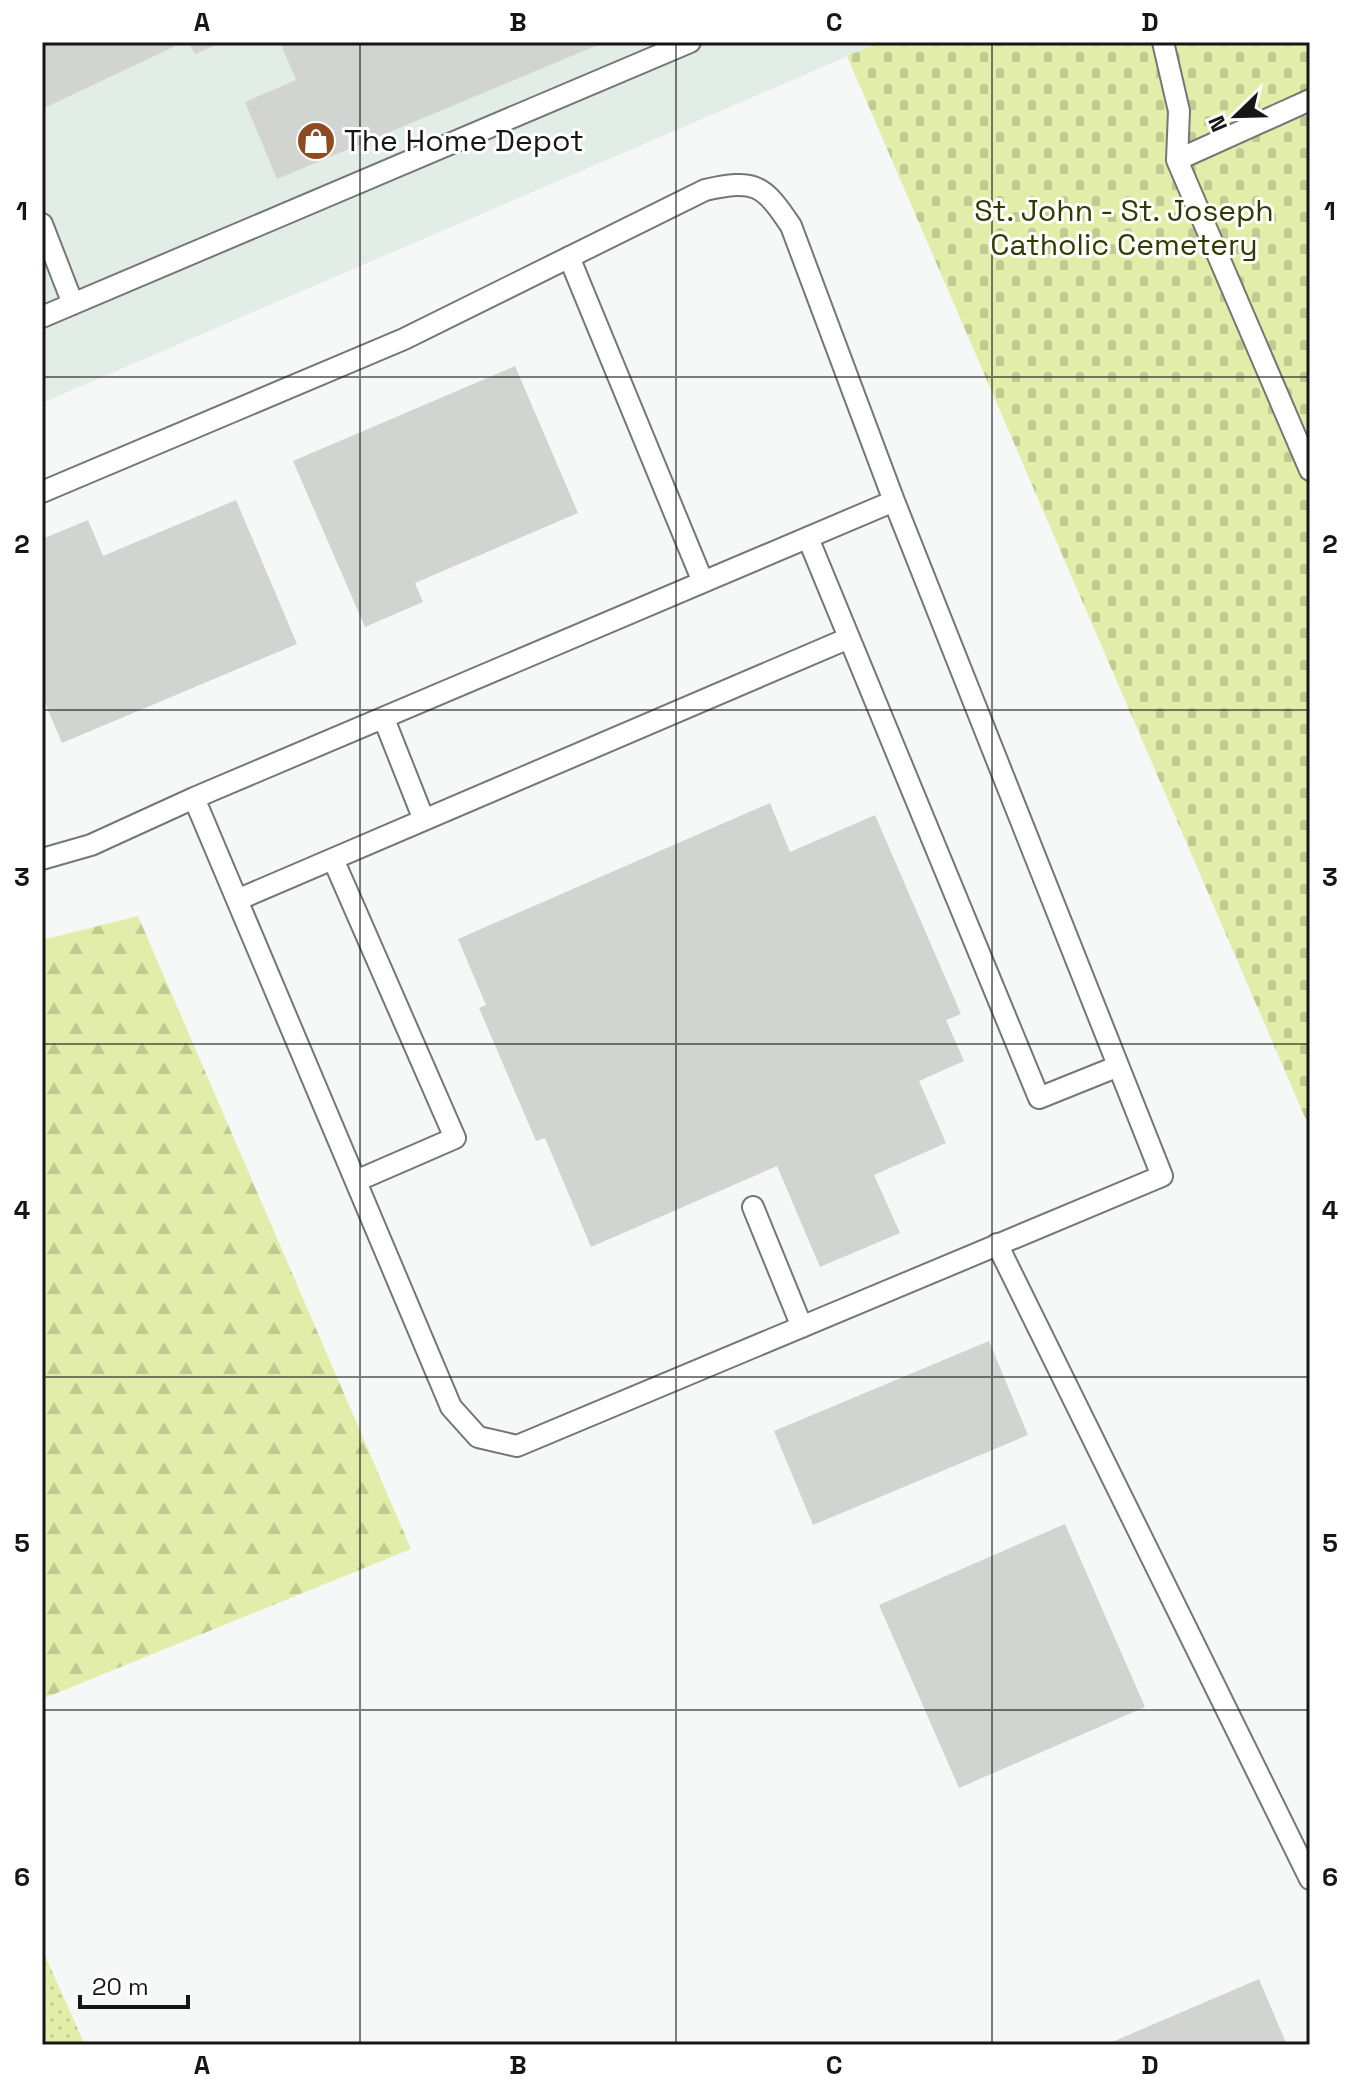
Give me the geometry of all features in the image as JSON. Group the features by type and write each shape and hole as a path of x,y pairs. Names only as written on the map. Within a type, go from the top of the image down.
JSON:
{"lane":[{"path":"42,317 690,42"},
{"path":"1163,42 1179,111 1177,160 1310,470"},
{"path":"1177,160 1310,100"},
{"path":"42,492 404,339 705,190 739,183 770,194 791,226 894,501 1116,1067 1162,1176 517,1446 478,1437 451,1407 194,798"},
{"path":"42,224 73,304"},
{"path":"569,257 703,582"},
{"path":"43,857 91,845 194,798 894,501"},
{"path":"808,538 1039,1098 1116,1067"},
{"path":"237,900 849,638"},
{"path":"384,719 424,820"},
{"path":"333,859 455,1138 356,1181"},
{"path":"753,1207 802,1327"},
{"path":"997,1244 1310,1879"}],"shaded area":[{"path":"42,42 881,42 42,403"}],"green space":[{"name":"St. John - St. Joseph Catholic Cemetery","path":"881,42 1310,42 1310,1129 847,56"},
{"path":"138,916 411,1549 42,1699 42,940"},
{"path":"42,1949 85,2045 42,2045"}],"building":[{"path":"42,42 184,42 42,109"},
{"path":"188,42 223,42 195,54"},
{"name":"The Home Depot","path":"280,42 605,42 277,179 245,102 296,80"},
{"path":"515,366 578,513 415,583 423,602 365,627 293,461"},
{"path":"236,500 297,644 62,743 42,696 42,539 88,520 103,556"},
{"path":"770,803 790,852 875,815 961,1014 946,1020 964,1061 919,1081 946,1143 874,1175 900,1233 820,1267 777,1166 591,1247 545,1138 536,1141 479,1008 486,1005 458,939"},
{"path":"989,1341 1028,1435 813,1525 774,1431"},
{"path":"1065,1524 1145,1707 959,1788 879,1605"},
{"path":"1259,1979 1287,2045 1105,2045"}],"place":[{"name":"The Home Depot","path":"316,141"}]}
